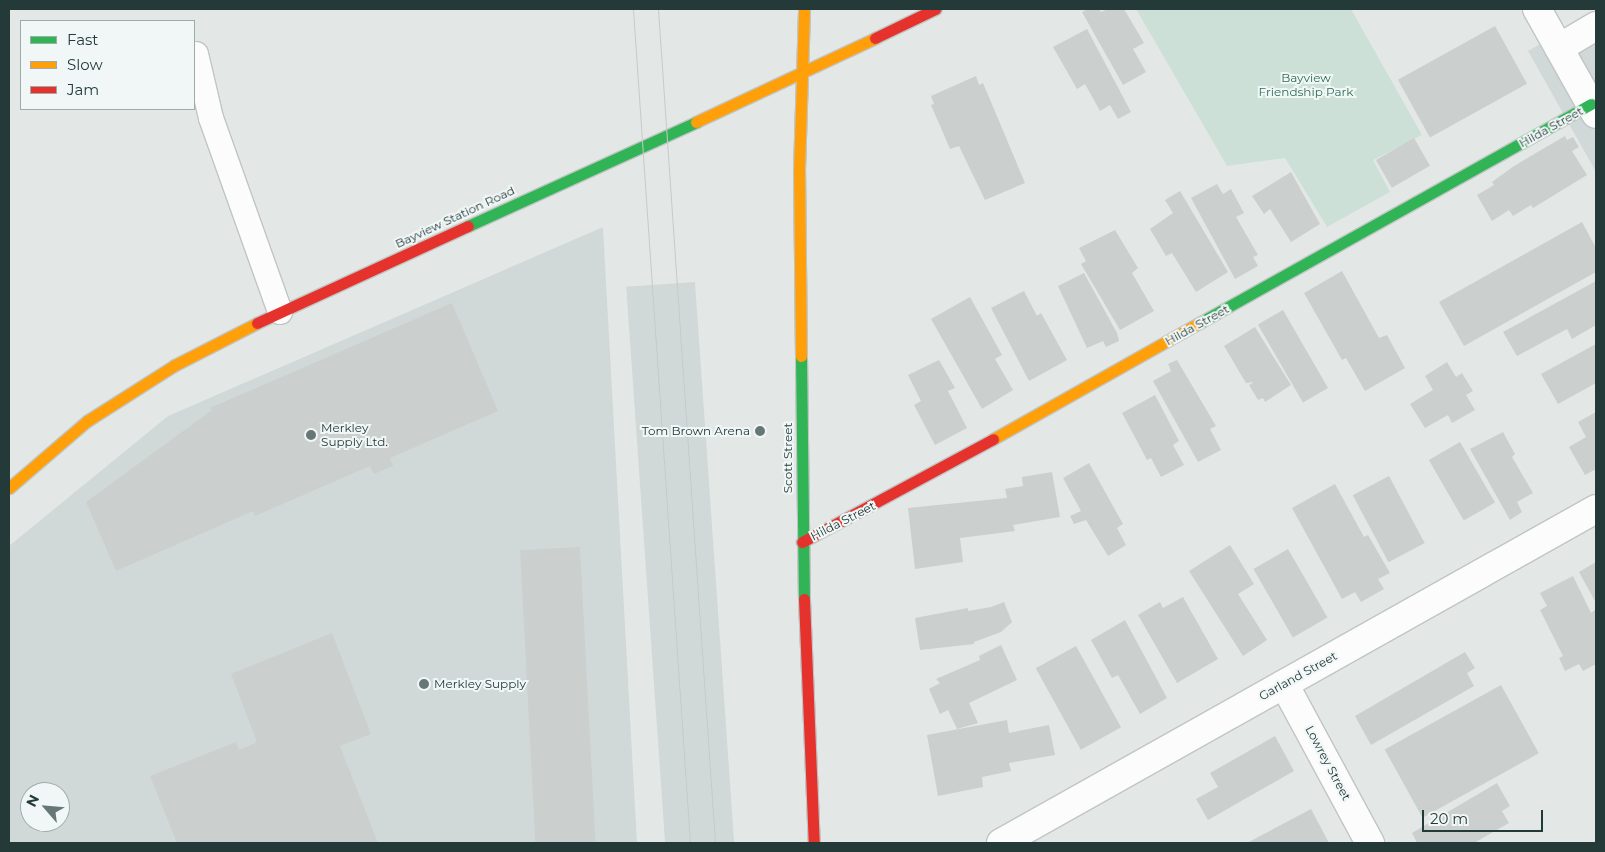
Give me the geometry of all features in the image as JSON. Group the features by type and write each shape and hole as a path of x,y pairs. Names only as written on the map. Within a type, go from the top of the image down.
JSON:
{"street":[{"name":"Scott Street","path":"804,9 799,170 802,542 814,843"},
{"name":"Bayview Station Road","path":"9,488 62,441 134,390 205,348 935,9"},
{"path":"1537,9 1594,109"},
{"path":"1559,48 1596,26"},
{"name":"Hilda Street","path":"802,542 851,518 1594,109"},
{"name":"Garland Street","path":"1000,843 1596,509"},
{"name":"Lowrey Street","path":"1284,684 1370,843"}],"lane":[{"path":"196,54 211,118 280,312"}],"shaded area":[{"path":"1596,12 1596,172 1528,51"},
{"name":"Merkley Supply Ltd.","path":"603,227 637,843 9,843 9,546 168,416"},
{"path":"695,282 734,843 665,843 626,287"}],"green space":[{"name":"Bayview Friendship Park","path":"1136,9 1351,9 1422,135 1373,160 1390,192 1327,227 1285,158 1227,166"}],"building":[{"path":"1088,9 1099,9 1101,12 1108,9 1124,9 1144,43 1133,49 1146,72 1123,85 1082,12"},
{"path":"1495,26 1527,84 1430,138 1398,80"},
{"path":"1087,29 1131,112 1118,119 1110,105 1100,111 1085,84 1077,89 1053,47"},
{"path":"976,76 979,85 983,83 1025,183 985,200 959,146 950,149 931,105 934,104 931,96"},
{"path":"1565,136 1567,140 1573,137 1579,147 1572,151 1587,175 1533,208 1531,205 1513,216 1509,210 1492,221 1477,195 1494,185 1492,182 1514,166"},
{"path":"1414,138 1430,166 1392,188 1376,160"},
{"path":"1291,172 1320,224 1291,242 1270,209 1264,214 1252,196"},
{"path":"1217,184 1223,194 1231,189 1244,213 1236,217 1258,255 1253,257 1258,266 1235,279 1191,198"},
{"path":"1180,191 1228,272 1196,292 1172,253 1166,256 1150,229 1173,213 1165,200"},
{"path":"1582,222 1596,248 1596,272 1464,346 1439,302"},
{"path":"1115,230 1138,268 1132,273 1154,311 1120,330 1081,264 1086,261 1079,248"},
{"path":"1342,271 1379,338 1387,335 1405,368 1365,391 1346,358 1342,360 1304,293"},
{"path":"1084,273 1117,333 1119,341 1106,347 1103,341 1087,348 1058,286"},
{"path":"1596,281 1596,325 1572,339 1567,329 1517,356 1503,332"},
{"path":"1024,291 1037,316 1041,313 1067,360 1029,381 991,308"},
{"path":"970,297 1002,355 995,359 1013,390 982,409 931,319"},
{"name":"Merkley Supply Ltd.","path":"452,303 498,411 390,458 393,466 374,474 370,466 255,516 253,511 116,571 86,502 212,410 210,408"},
{"path":"1283,310 1328,388 1303,402 1258,324"},
{"path":"1255,327 1291,385 1265,402 1263,398 1258,400 1249,385 1254,382 1246,383 1224,346"},
{"path":"1596,344 1596,383 1558,404 1541,374"},
{"path":"939,360 955,388 948,391 967,428 935,445 914,405 921,401 908,375"},
{"path":"1177,360 1216,426 1210,429 1221,450 1198,462 1153,381 1171,371 1168,364"},
{"path":"1447,362 1456,377 1462,373 1473,391 1466,395 1475,410 1452,423 1448,415 1425,428 1410,404 1433,390 1425,376"},
{"path":"1155,395 1179,441 1173,445 1184,465 1161,477 1151,458 1147,460 1122,413"},
{"path":"1596,412 1596,469 1585,475 1569,447 1586,437 1578,422"},
{"path":"1503,432 1515,454 1512,457 1533,493 1517,502 1522,512 1510,520 1470,449"},
{"path":"1460,442 1495,503 1464,521 1429,460"},
{"path":"1089,463 1123,524 1117,528 1126,545 1108,556 1086,520 1074,524 1070,516 1081,511 1063,478"},
{"path":"1052,472 1060,517 1013,525 1015,531 960,538 963,562 915,569 908,508 1007,498 1005,489 1023,486 1022,477"},
{"path":"1389,476 1425,543 1388,562 1353,495"},
{"path":"1335,484 1364,537 1368,535 1390,573 1378,579 1384,589 1361,602 1355,592 1342,599 1292,508"},
{"path":"1230,545 1254,584 1238,594 1267,640 1243,656 1189,571"},
{"path":"580,547 595,843 535,843 520,550"},
{"path":"1288,549 1328,617 1293,637 1253,569"},
{"path":"1596,562 1596,603 1579,572"},
{"path":"1573,576 1591,613 1596,609 1596,664 1583,671 1579,664 1565,671 1559,658 1563,656 1540,610 1547,606 1540,593"},
{"path":"1183,597 1218,659 1177,683 1138,615 1160,602 1163,608"},
{"path":"1004,602 1012,622 1001,632 974,642 974,644 920,650 915,618 968,608 968,611 991,607"},
{"path":"1125,620 1167,698 1140,714 1118,675 1112,678 1091,640"},
{"path":"332,633 371,734 340,746 378,843 177,843 150,776 236,742 239,750 257,742 231,674"},
{"path":"1001,645 1017,680 969,703 978,723 957,729 948,710 940,714 929,689 940,683 936,679 980,660 979,656"},
{"path":"1076,646 1121,727 1081,750 1036,668"},
{"path":"1465,652 1475,668 1467,673 1474,686 1371,745 1355,716"},
{"path":"1501,685 1539,753 1422,818 1385,749"},
{"path":"1007,720 1009,733 1049,725 1055,755 1009,763 1011,771 982,777 983,787 938,796 927,735"},
{"path":"1275,736 1294,771 1208,820 1196,799 1218,787 1210,773"},
{"path":"1497,783 1510,806 1502,811 1509,823 1474,843 1417,843 1412,833"},
{"path":"1311,809 1329,843 1247,843"}],"tram line":[{"path":"633,9 690,843"},
{"path":"658,9 715,843"}],"traffic: fast":[{"path":"1199,323 1591,104"},
{"path":"468,226 696,122"},
{"path":"801,356 804,599"}],"traffic: slow":[{"path":"801,356 799,170 804,9"},
{"path":"696,122 875,38"},
{"path":"9,488 87,421 175,365 257,323"},
{"path":"993,439 1199,323"}],"traffic: jam":[{"path":"875,38 935,9"},
{"path":"257,323 468,226"},
{"path":"802,542 993,439"},
{"path":"804,599 814,843"}],"place":[{"name":"Tom Brown Arena","path":"760,431"},
{"name":"Merkley Supply Ltd.","path":"311,435"},
{"name":"Merkley Supply","path":"424,684"}]}
